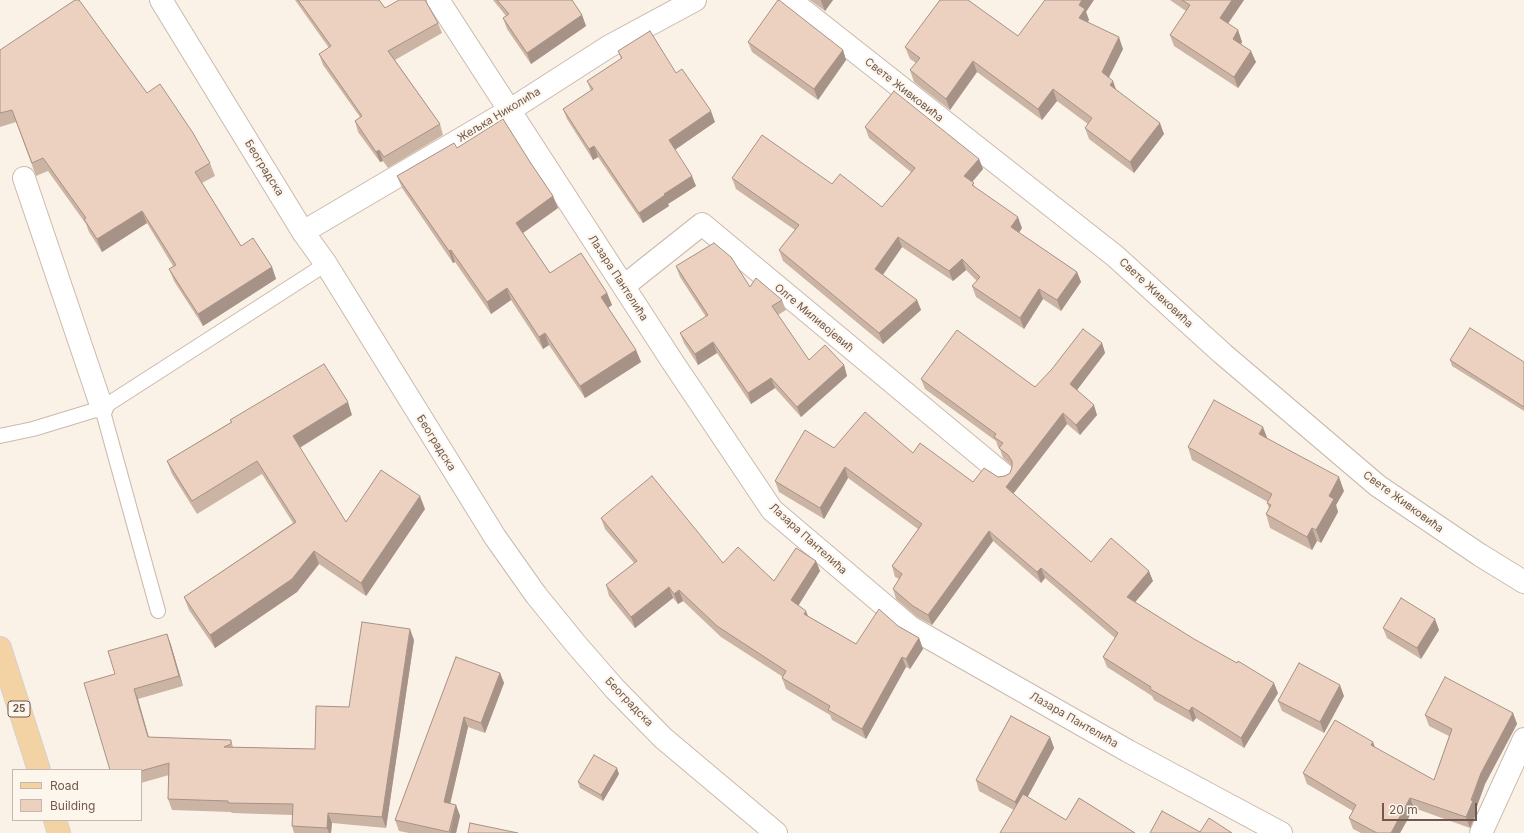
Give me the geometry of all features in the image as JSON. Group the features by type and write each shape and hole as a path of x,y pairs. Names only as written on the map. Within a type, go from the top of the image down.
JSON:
{"main road":[{"name":"25","path":"0,648 39,769"},
{"path":"54,821 59,833"}],"street":[{"name":"Београдска","path":"161,0 303,232 326,264 495,537 536,595 575,643 663,738 776,833"},
{"name":"Лазара Пантелића","path":"438,0 670,358 772,510 910,626 1128,752 1281,833"},
{"name":"Жељка Николића","path":"303,232 510,110 608,47 695,0"},
{"name":"Свете Живковића","path":"790,0 1115,256 1223,354 1378,486 1480,555 1524,582"},
{"path":"24,178 102,408"},
{"name":"Олге Миливојевић","path":"624,286 702,224 1004,475"},
{"path":"1481,833 1524,739"}],"lane":[{"path":"0,436 33,429 102,408 326,264"},
{"path":"102,408 158,611"}],"building":[{"path":"75,0 79,0 147,93 160,84 193,133 210,163 195,172 241,246 253,238 272,267 198,314 169,269 176,265 142,211 97,239 84,219 86,218 43,158 32,163 12,110 0,113 0,50"},
{"path":"298,0 379,0 385,8 399,0 425,0 438,23 388,51 440,124 384,157 379,150 376,152 355,121 362,116 319,54 331,46"},
{"path":"497,0 572,0 582,15 527,53 503,18 509,14"},
{"path":"778,0 843,50 814,89 748,42"},
{"path":"940,0 968,0 1018,36 1045,0 1082,0 1079,5 1085,9 1079,18 1119,37 1102,72 1113,81 1110,85 1160,123 1130,162 1085,128 1092,118 1053,89 1038,109 973,61 946,99 910,70 920,58 905,47"},
{"path":"1182,0 1232,0 1220,18 1238,30 1233,39 1251,51 1234,77 1170,35 1190,5"},
{"path":"650,31 676,73 682,69 711,111 669,140 692,176 664,194 665,195 639,213 594,146 589,149 563,109 593,89 587,81 622,58 618,51"},
{"path":"894,91 979,159 964,176 974,183 972,185 1018,217 1011,227 1077,272 1057,300 1039,289 1020,318 972,286 980,277 962,259 949,271 898,237 875,269 917,300 879,333 779,250 799,225 732,178 762,135 832,184 840,174 882,207 915,168 865,127"},
{"path":"503,119 553,196 516,223 550,273 581,253 607,293 601,297 636,350 580,386 545,333 539,337 507,288 487,302 451,250 449,251 397,176 454,143 457,148"},
{"path":"714,243 731,257 750,287 756,278 782,300 772,306 809,360 825,345 844,365 797,407 771,378 748,393 713,342 695,354 680,333 708,315 676,266"},
{"path":"1470,328 1524,362 1524,407 1450,360"},
{"path":"1083,329 1102,343 1070,384 1094,405 1076,425 1063,413 1006,487 1091,562 1111,538 1149,571 1127,597 1194,639 1237,663 1238,661 1274,683 1241,738 1192,707 1189,711 1150,689 1151,687 1103,657 1118,633 1041,568 1037,572 989,531 928,615 913,606 893,589 902,574 892,566 922,524 845,467 820,508 775,481 805,430 834,448 865,412 913,453 920,443 973,482 984,468 998,477 1005,476 1010,473 1012,461 1008,455 999,448 1003,443 994,437 996,434 921,379 957,330 1035,387 1052,369"},
{"path":"324,364 348,402 293,436 346,522 381,470 420,496 361,583 314,551 292,579 210,635 184,597 296,522 257,461 192,501 167,461 232,422 230,420"},
{"path":"1214,400 1263,427 1259,434 1339,477 1329,496 1334,499 1316,530 1312,528 1307,537 1266,514 1271,505 1267,503 1272,494 1188,447"},
{"path":"652,476 723,563 738,547 774,581 796,548 816,561 791,600 806,611 804,614 856,644 879,609 898,626 919,638 906,659 902,657 862,729 828,710 830,706 782,678 786,671 717,626 679,590 674,594 669,587 631,617 606,585 637,561 601,518"},
{"path":"1401,598 1435,619 1417,648 1383,628"},
{"path":"362,622 410,629 382,817 328,813 327,828 292,826 293,804 228,803 228,801 168,799 169,763 142,771 142,769 110,769 84,683 115,674 108,651 167,634 179,676 134,689 148,737 231,740 231,744 224,747 315,749 316,706 349,707"},
{"path":"456,657 500,673 481,723 464,717 444,802 456,805 449,832 395,820"},
{"path":"1299,663 1340,685 1320,722 1278,701"},
{"path":"1445,677 1513,713 1481,773 1471,800 1473,801 1466,817 1410,798 1391,833 1377,833 1349,818 1356,805 1303,773 1335,720 1373,742 1371,745 1434,780 1452,729 1425,715"},
{"path":"1011,716 1050,737 1015,802 976,780"},
{"path":"594,755 617,768 601,795 578,782"},
{"path":"1023,794 1066,820 1079,798 1135,833 1000,833"},
{"path":"1162,811 1200,832 1209,818 1232,833 1150,833"},
{"path":"470,823 518,833 468,833"}]}
